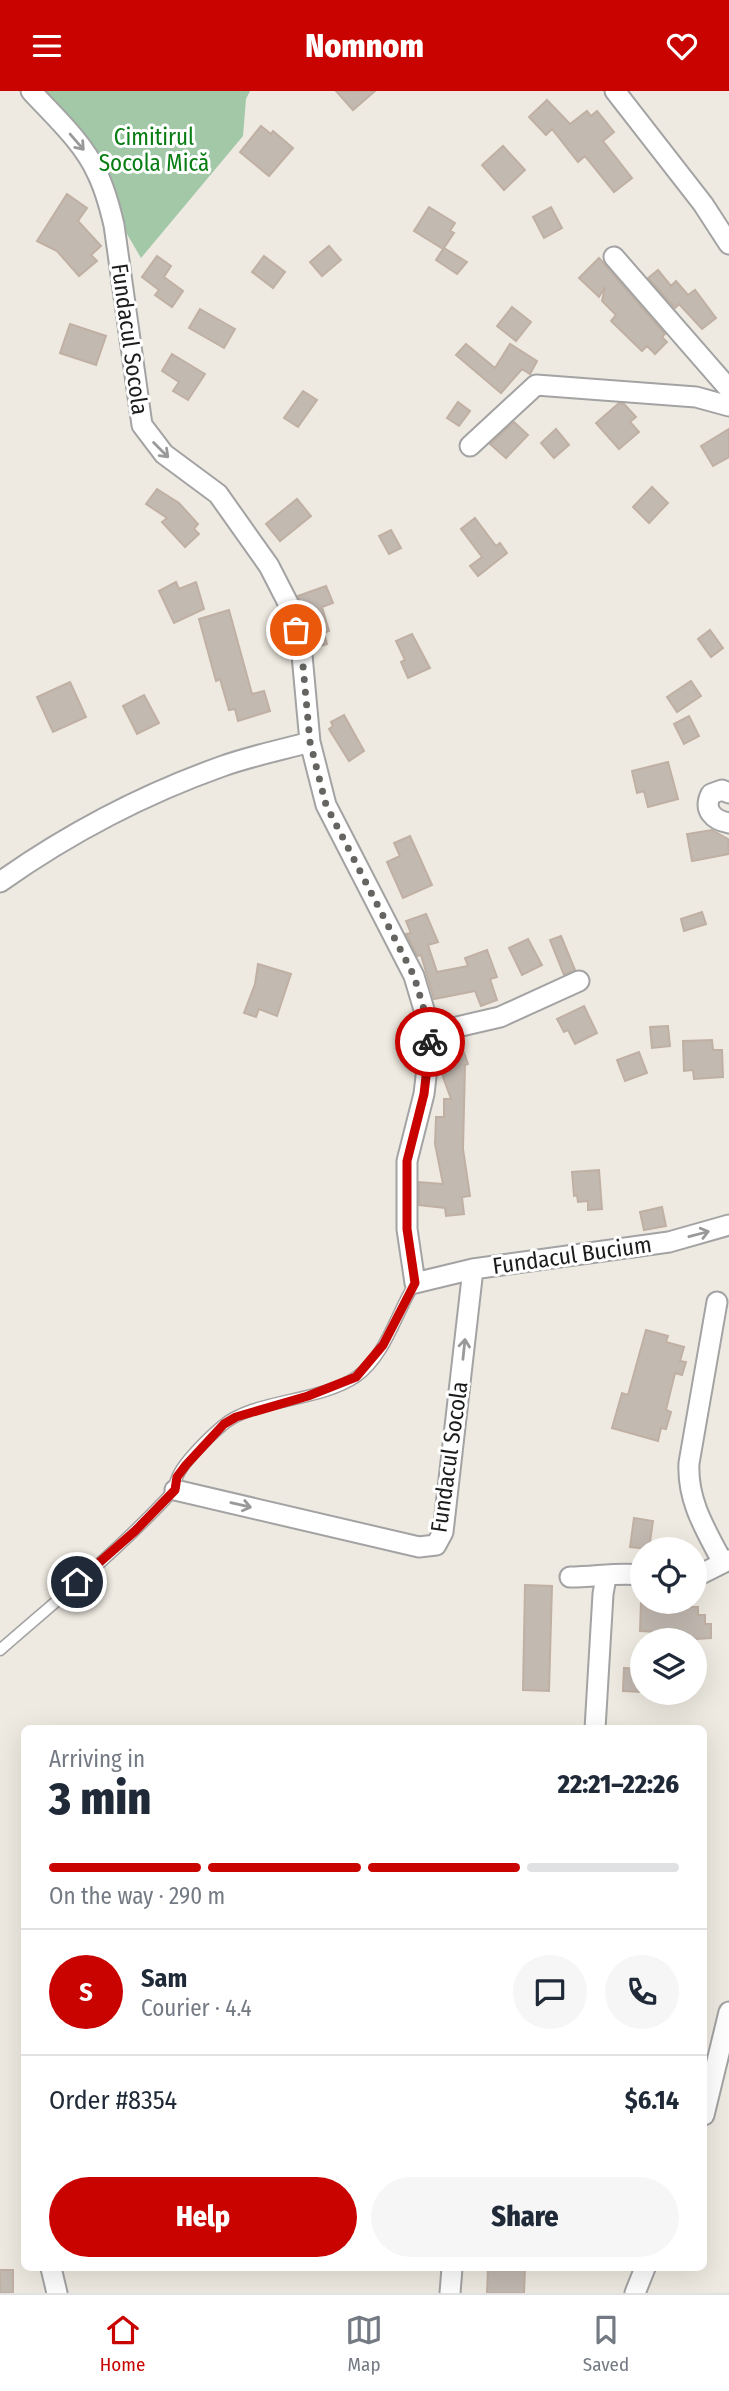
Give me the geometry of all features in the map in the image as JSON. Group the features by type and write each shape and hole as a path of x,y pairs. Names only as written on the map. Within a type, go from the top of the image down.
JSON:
{"street":[{"name":"Fundacul Socola","path":"31,91 85,152 97,171 106,196 114,225 142,425 164,454 218,494 269,566 289,605 302,655 310,742 326,805 414,976 431,1033 424,1094 407,1161 407,1229 415,1283"},
{"path":"615,91 703,204 729,244"},
{"path":"614,257 729,389"},
{"path":"470,446 536,385 696,397 729,406"},
{"path":"0,882 73,834 148,797 223,766 310,742"},
{"path":"729,793 722,790 711,794 708,800 713,817 729,823"},
{"path":"431,1033 500,1017 579,981"},
{"name":"Fundacul Bucium","path":"415,1283 473,1269 669,1242 729,1225"},
{"name":"Fundacul Socola","path":"175,1490 419,1547 436,1545 443,1532 473,1269"},
{"path":"707,1570 726,1560 691,1498 688,1463 717,1303"},
{"path":"570,1577 630,1574"},
{"path":"595,1725 603,1594 607,1577"},
{"path":"707,2103 729,2012"},
{"path":"52,2271 57,2293"},
{"path":"450,2293 452,2271"},
{"path":"635,2293 644,2271"}],"lane":[{"path":"0,1650 135,1531 175,1490 177,1477 224,1424 236,1417 308,1396 356,1377 383,1345 415,1283"}],"green space":[{"name":"Cimitirul Socola Mică","path":"44,91 250,91 246,99 243,136 141,258 127,234 90,150"}],"building":[{"path":"336,91 375,91 353,110"},
{"path":"547,100 570,124 587,111 591,116 597,111 614,132 603,141 632,178 614,192 585,156 578,162 552,129 546,135 529,117"},
{"path":"261,126 271,134 273,131 293,148 269,176 240,152"},
{"path":"503,146 525,170 504,190 482,165"},
{"path":"67,194 87,208 78,221 101,246 91,255 97,261 79,276 57,251 37,241"},
{"path":"429,207 455,223 450,231 454,233 444,248 467,262 457,274 436,260 443,249 414,231"},
{"path":"551,207 562,228 544,238 533,217"},
{"path":"329,246 341,260 322,276 310,262"},
{"path":"157,256 171,266 164,277 183,291 172,307 155,295 159,290 142,277"},
{"path":"264,256 285,272 273,288 252,272"},
{"path":"599,258 665,334 662,337 667,342 655,354 647,346 642,351 611,321 616,315 602,301 605,287 599,297 579,278"},
{"path":"658,270 671,286 676,281 688,295 695,290 716,318 702,329 679,304 675,308 648,278"},
{"path":"512,307 531,322 516,341 497,326"},
{"path":"200,309 235,329 224,348 189,328"},
{"path":"70,324 106,336 96,365 60,353"},
{"path":"466,344 495,368 510,344 537,361 530,374 522,369 501,393 456,355"},
{"path":"172,354 205,374 188,400 173,391 179,382 162,371"},
{"path":"303,391 317,400 298,427 284,418"},
{"path":"458,402 470,411 459,426 447,418"},
{"path":"619,403 624,404 636,417 630,422 639,432 619,449 596,423"},
{"path":"514,422 528,435 506,458 490,444"},
{"path":"556,429 569,445 554,458 541,443"},
{"path":"729,429 729,457 713,466 701,446"},
{"path":"652,487 668,503 649,523 633,507"},
{"path":"157,489 179,503 198,524 194,529 199,534 185,547 162,522 167,518 146,504"},
{"path":"297,499 311,516 280,541 266,524"},
{"path":"475,518 496,546 500,543 507,553 478,576 470,566 482,557 461,529"},
{"path":"391,530 401,548 389,554 379,536"},
{"path":"176,582 179,589 196,582 204,609 174,623 159,591"},
{"path":"326,586 333,603 322,607 329,631 324,633 327,644 313,648 298,596"},
{"path":"229,610 252,694 264,691 270,711 238,721 235,709 229,710 220,679 216,681 199,619"},
{"path":"710,630 723,648 711,657 698,639"},
{"path":"412,634 430,668 408,678 401,662 405,660 396,641"},
{"path":"691,681 701,696 677,712 667,697"},
{"path":"70,682 86,717 53,732 37,697"},
{"path":"144,695 159,723 137,734 123,706"},
{"path":"344,715 364,751 349,761 329,729 333,726 331,722"},
{"path":"689,716 699,736 684,744 674,724"},
{"path":"668,762 678,799 648,807 644,791 637,793 632,771"},
{"path":"712,830 728,839 729,854 692,861 687,834"},
{"path":"410,836 432,885 403,898 387,862 400,856 394,843"},
{"path":"702,912 706,924 684,931 681,919"},
{"path":"426,914 438,942 428,945 437,972 468,966 465,958 487,950 497,977 490,979 497,1000 481,1006 475,991 434,999 421,955 417,956 406,934 411,933 406,921"},
{"path":"561,936 575,970 564,975 550,940"},
{"path":"528,939 542,965 522,975 509,948"},
{"path":"258,964 291,974 277,1016 259,1009 256,1017 244,1013 255,984"},
{"path":"584,1006 597,1033 575,1044 568,1030 564,1032 557,1019"},
{"path":"668,1026 670,1046 652,1048 650,1027"},
{"path":"459,1039 468,1064 465,1065 463,1149 470,1196 462,1197 464,1214 446,1216 445,1208 419,1205 419,1182 443,1184 435,1144 436,1117 444,1117 444,1099 451,1099 439,1066 442,1043"},
{"path":"712,1040 713,1050 722,1050 723,1077 694,1079 693,1070 684,1071 683,1041"},
{"path":"639,1052 647,1073 625,1081 617,1060"},
{"path":"599,1170 602,1209 588,1210 588,1201 578,1202 577,1195 574,1196 572,1172"},
{"path":"662,1207 666,1226 644,1230 640,1212"},
{"path":"646,1330 668,1336 666,1342 684,1347 680,1361 686,1362 682,1375 675,1373 666,1410 671,1412 666,1429 661,1428 658,1441 612,1428 622,1393 628,1395"},
{"path":"634,1518 653,1521 651,1537 631,1537"},
{"path":"525,1585 552,1586 549,1691 523,1690"},
{"path":"641,1614 698,1614 705,1615 705,1624 711,1624 711,1638 707,1638 707,1628 640,1628"},
{"path":"624,1668 630,1668 630,1691 623,1691"},
{"path":"0,2270 13,2270 13,2293 0,2293"},
{"path":"488,2271 525,2271 524,2293 487,2293"}],"way so far":[{"path":"296,630 302,655 310,742 326,805 414,976 431,1033 430,1042"}],"route":[{"path":"77,1582 135,1531 175,1490 177,1477 224,1424 236,1417 308,1396 356,1377 383,1345 400,1307 415,1283 407,1229 407,1161 424,1094 430,1042"}]}
